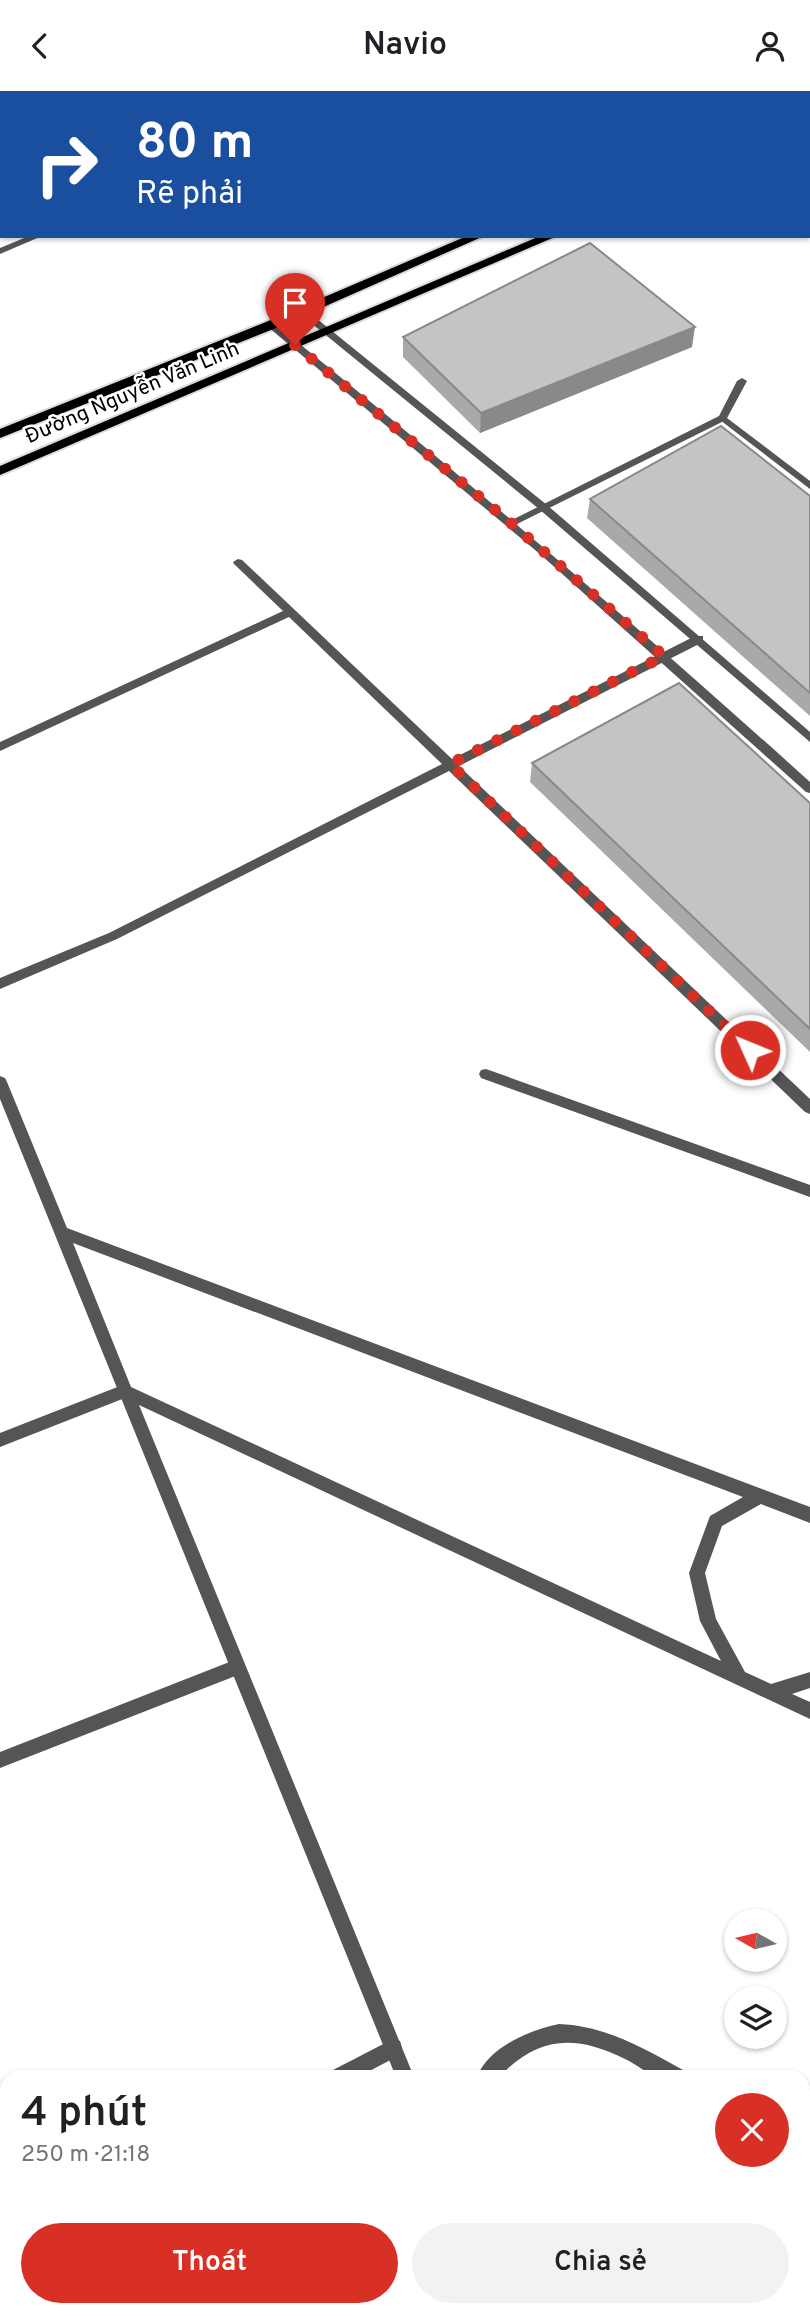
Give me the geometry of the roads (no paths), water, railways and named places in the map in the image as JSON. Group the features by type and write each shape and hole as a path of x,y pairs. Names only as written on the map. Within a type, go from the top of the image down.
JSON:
{"highway":[{"name":"Đường Nguyễn Văn Linh","path":"0,434 303,312 473,238"},
{"name":"Đường Nguyễn Văn Linh","path":"0,471 546,238"}],"street":[{"path":"1,250 33,238"},
{"path":"303,312 543,507 699,639 810,739"},
{"path":"271,325 511,523 664,656 810,789"},
{"path":"511,523 723,418 742,381"},
{"path":"723,418 810,486"},
{"path":"238,562 810,1108"},
{"path":"0,747 290,612"},
{"path":"0,984 113,936 699,639"},
{"path":"486,1074 810,1191"},
{"path":"0,1084 402,2070"},
{"path":"60,1232 810,1515"},
{"path":"0,1440 125,1391 810,1711"},
{"path":"739,1678 708,1621 697,1573 716,1521 760,1496"},
{"path":"0,1760 237,1667"},
{"path":"769,1693 810,1680"},
{"path":"493,2070 516,2048 554,2032 577,2033 601,2039 662,2070"},
{"path":"353,2070 393,2048"}]}
